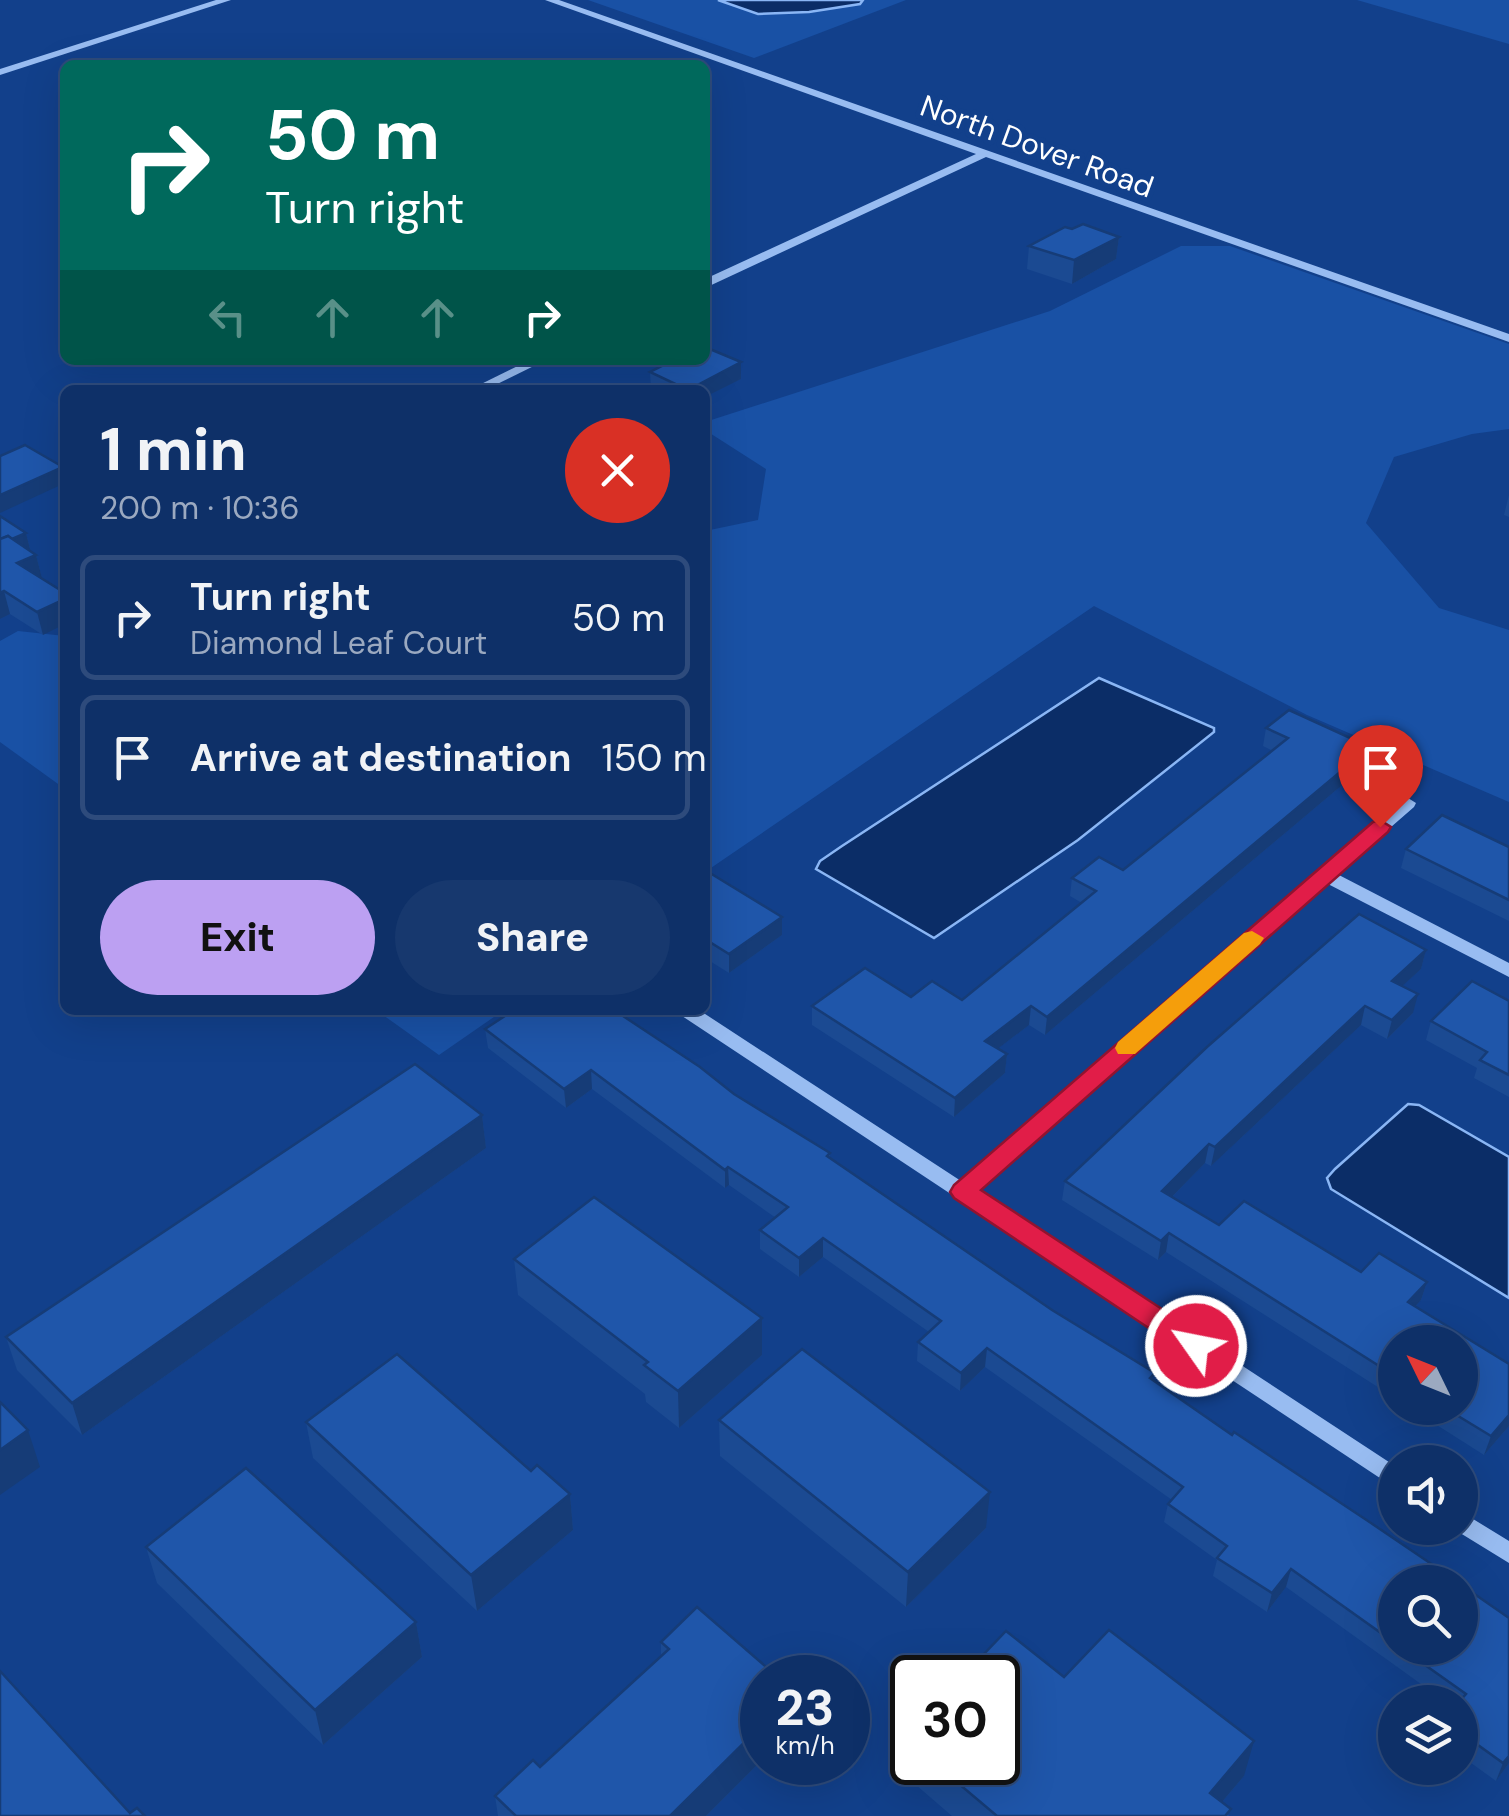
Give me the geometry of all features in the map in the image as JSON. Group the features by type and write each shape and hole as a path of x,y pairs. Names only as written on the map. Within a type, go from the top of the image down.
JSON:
{"street":[{"path":"0,72 226,0"},
{"name":"North Dover Road","path":"550,0 1509,338"},
{"path":"710,282 984,154"},
{"path":"486,385 529,365"},
{"path":"963,1192 1408,803"},
{"path":"1324,875 1509,970"},
{"path":"694,1015 1378,1467"},
{"path":"1478,1533 1509,1553"}],"shaded area":[{"path":"588,0 906,0 754,58"},
{"path":"718,0 863,0 860,4 809,12 758,14"},
{"path":"1357,0 1509,0 1509,44"},
{"path":"1181,246 1230,246 1509,344 1509,429 1472,434 1394,457 1366,523 1439,608 1509,630 1509,802 1307,715 1094,606 710,869 710,530 758,520 766,469 710,433 710,420 1050,311"},
{"path":"18,631 60,635 60,785 0,742 0,641"},
{"path":"1099,678 1214,728 1214,732 1078,840 934,938 816,869 820,861 842,846"},
{"path":"383,1015 497,1015 439,1055"},
{"path":"1408,1104 1419,1105 1509,1157 1509,1298 1331,1189 1327,1178 1335,1169"}],"building":[{"path":"1083,224 1119,237 1074,260 1029,246 1065,227 1072,229"},
{"path":"710,349 741,362 697,385 677,385 650,372 664,365 710,365"},
{"path":"25,445 60,468 0,495 0,456"},
{"path":"0,516 26,533 0,539"},
{"path":"8,536 36,555 17,563 60,590 60,601 37,612 4,591 0,593 0,539"},
{"path":"1289,710 1370,747 1047,1017 1031,1006 985,1041 1007,1054 955,1098 812,1006 865,968 911,997 932,981 962,1000 1096,891 1072,878 1099,857 1123,870 1288,738 1266,728"},
{"path":"1442,815 1509,847 1509,900 1406,849"},
{"path":"710,873 782,917 729,954 710,942"},
{"path":"1359,914 1426,950 1392,981 1418,994 1392,1020 1365,1006 1215,1147 1209,1144 1162,1191 1219,1225 1244,1201 1361,1272 1379,1253 1427,1282 1408,1302 1445,1325 1378,1325 1378,1365 1169,1233 1161,1241 1065,1181 1207,1047"},
{"path":"1472,981 1509,1001 1509,1075 1480,1060 1487,1052 1431,1021"},
{"path":"506,1015 622,1015 734,1094 830,1153 827,1156 1052,1310 1155,1373 1150,1378 1232,1435 1234,1432 1378,1528 1378,1545 1403,1545 1433,1565 1378,1565 1378,1631 1291,1569 1272,1593 1217,1558 1227,1546 1168,1504 1183,1487 987,1348 961,1373 918,1342 941,1321 823,1238 799,1258 760,1230 788,1207 728,1167 725,1170 591,1070 564,1089 485,1029"},
{"path":"415,1064 482,1115 72,1403 6,1337"},
{"path":"594,1197 762,1318 678,1391 644,1365 648,1362 514,1259"},
{"path":"1478,1345 1509,1364 1509,1415 1491,1436 1473,1425 1478,1425"},
{"path":"802,1349 990,1492 908,1572 719,1420"},
{"path":"397,1354 531,1471 537,1465 570,1494 471,1575 306,1422"},
{"path":"0,1402 28,1430 0,1450"},
{"path":"246,1468 416,1622 315,1710 146,1547"},
{"path":"1478,1596 1509,1618 1509,1756 1503,1763 1478,1745 1478,1685 1453,1685 1425,1665 1478,1665"},
{"path":"697,1607 752,1655 740,1655 740,1747 670,1816 516,1816 495,1796 533,1760 540,1767 669,1649 661,1642"},
{"path":"1109,1630 1254,1741 1210,1793 1231,1809 1225,1816 997,1816 960,1785 1020,1785 1020,1655 983,1655 1006,1631 1064,1677"},
{"path":"0,1671 130,1813 137,1808 145,1816 0,1816"}],"slow traffic":[{"path":"1127,1048 1252,938"}],"route":[{"path":"1196,1346 963,1192 1380,827"}]}
